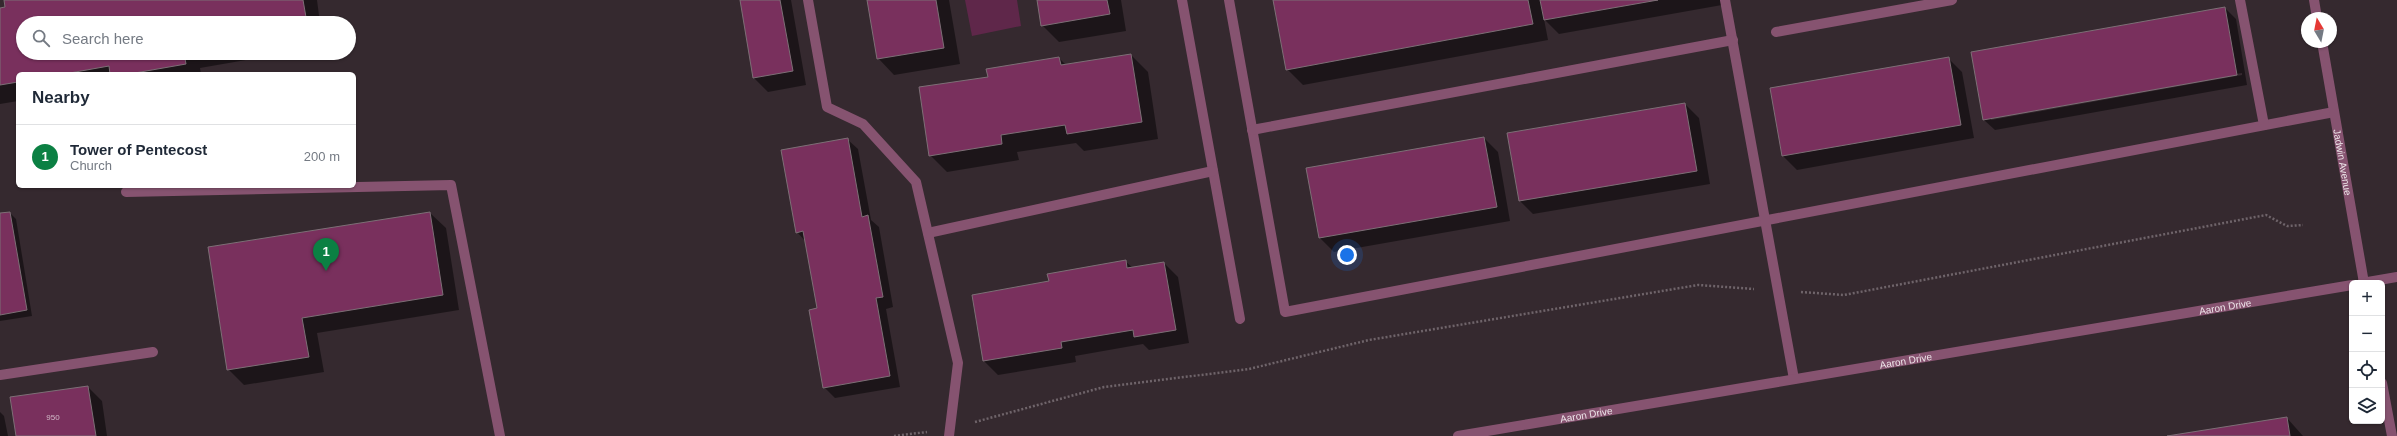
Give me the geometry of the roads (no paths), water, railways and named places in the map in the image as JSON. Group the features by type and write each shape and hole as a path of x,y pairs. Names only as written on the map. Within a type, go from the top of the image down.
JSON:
{"street":[{"path":"808,0 827,107 863,124 916,182 958,363 948,432"},
{"path":"1182,0 1240,319"},
{"path":"1229,0 1285,312 2334,112"},
{"path":"1725,0 1794,379"},
{"path":"1776,32 1952,0"},
{"path":"2240,0 2264,125"},
{"path":"2314,0 2316,12"},
{"path":"1252,130 1733,40"},
{"name":"Jadwin Avenue","path":"2323,48 2362,280"},
{"path":"928,233 1213,171"},
{"path":"356,187 452,185 500,436"},
{"path":"126,192 312,188"},
{"path":"2380,280 2397,277"},
{"name":"Aaron Drive","path":"1458,436 2349,286"},
{"path":"0,375 153,352"},
{"path":"2383,388 2392,436"}],"place":[{"name":"Tower of Pentecost","path":"326,271"}]}
